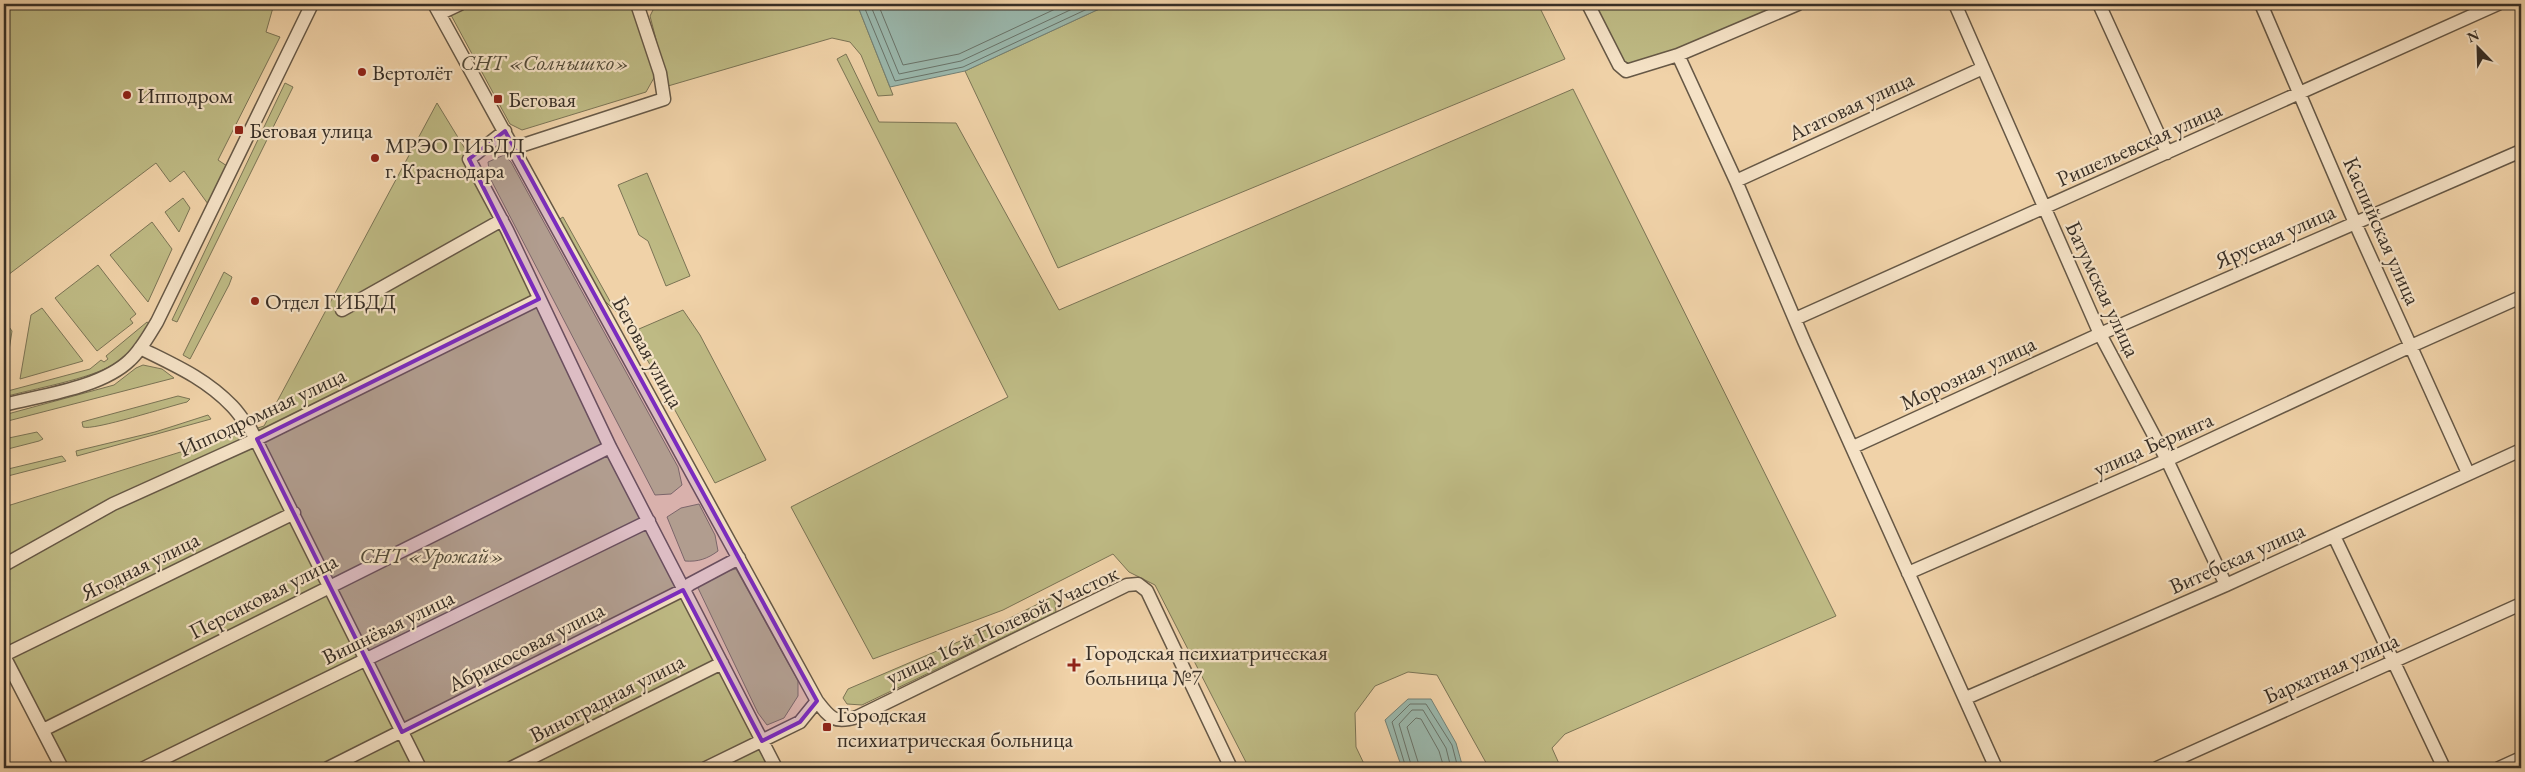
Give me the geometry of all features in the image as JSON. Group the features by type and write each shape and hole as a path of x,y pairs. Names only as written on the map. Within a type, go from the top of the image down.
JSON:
{"street":[{"path":"4,405 102,377 118,370 140,348 157,322 312,4"},
{"path":"437,9 460,4"},
{"path":"514,148 664,99 660,73 637,4"},
{"path":"1588,4 1619,65 1626,71 1678,55 1798,4"},
{"name":"Батумская улица","path":"1955,4 2100,334 2167,460 2226,585"},
{"path":"2100,4 2167,153"},
{"name":"Каспийская улица","path":"2261,4 2355,223 2468,473"},
{"name":"Ришельевская улица","path":"1795,319 2498,4"},
{"name":"Беговая улица","path":"437,9 817,700 830,718"},
{"path":"1678,55 1736,181 1795,319 1996,768"},
{"name":"Агатовая улица","path":"1736,181 1983,68"},
{"path":"505,131 470,159 502,220 610,447 650,521 683,590 776,768"},
{"name":"Ярусная улица","path":"2100,334 2521,151"},
{"path":"342,310 502,220"},
{"name":"улица Беринга","path":"1908,573 2167,460 2411,346 2521,298"},
{"name":"Ипподромная улица","path":"4,565 113,504 254,434 540,299"},
{"name":"Морозная улица","path":"1853,447 2100,334"},
{"path":"140,348 168,360 204,381 233,407 254,434 420,768"},
{"name":"Персиковая улица","path":"42,730 610,447"},
{"name":"Витебская улица","path":"1966,698 2226,585 2521,450"},
{"name":"Ягодная улица","path":"4,655 294,513"},
{"name":"Вишнёвая улица","path":"144,768 650,521"},
{"path":"2334,536 2444,768"},
{"name":"Абрикосовая улица","path":"328,768 683,590 690,584 739,558"},
{"name":"улица 16-й Полевой Участок","path":"830,718 843,721 857,717 1127,585 1138,584 1147,591 1231,768"},
{"name":"Бархатная улица","path":"2157,768 2521,604"},
{"path":"4,655 62,768"},
{"name":"Виноградная улица","path":"511,768 722,663"},
{"path":"706,768 800,722 817,700"},
{"path":"2499,768 2521,758"}],"highlighted area":[{"path":"505,131 817,701 800,722 762,741 683,590 402,732 257,439 539,299 469,159"}],"green space":[{"name":"Ипподром","path":"4,4 274,4 266,32 280,37 218,160 227,166 208,204 184,171 170,182 156,163 4,278"},
{"name":"СНТ «Солнышко»","path":"445,4 645,4 636,15 655,76 646,92 522,130 510,124"},
{"path":"656,4 857,4 893,95 878,96 861,55 850,42 832,38 668,86 650,16"},
{"path":"1110,4 1538,4 1565,59 1058,268 965,71"},
{"path":"1590,4 1798,4 1625,70"},
{"path":"846,54 879,122 956,123 1059,310 1573,89 1836,616 1565,734 1552,748 1561,768 1489,768 1437,675 1408,672 1375,686 1355,713 1356,747 1366,768 1249,768 1155,585 1129,572 1113,554 1003,610 873,659 791,507 1008,397 837,59"},
{"path":"285,83 293,87 177,322 172,320"},
{"name":"СНТ «Урожай»","path":"437,103 470,157 775,768 57,768 4,665 4,507 264,426"},
{"path":"504,155 511,162 678,467 682,485 671,494 655,495 490,178 488,162"},
{"path":"647,173 690,276 666,286 648,241 639,235 618,185"},
{"path":"183,198 190,208 179,232 165,212"},
{"path":"563,217 616,312 601,297 558,220"},
{"path":"152,222 172,249 148,302 110,255"},
{"path":"98,265 136,314 130,319 133,323 97,351 55,298"},
{"path":"224,272 232,277 229,285 190,359 183,355"},
{"path":"42,308 83,361 20,379 31,315"},
{"path":"683,310 700,335 766,460 715,483 632,332"},
{"path":"4,320 12,331 4,383"},
{"path":"147,322 150,324 138,341 114,364 76,379 4,397 4,392 90,369 101,360 104,362 108,359 106,356"},
{"path":"143,365 162,369 174,378 4,422 4,415 114,385 136,368"},
{"path":"178,396 190,399 187,402 116,422 83,427 82,422"},
{"path":"208,415 211,419 77,456 76,451 155,432"},
{"path":"37,432 43,439 4,450 4,439"},
{"path":"62,456 66,461 4,477 4,470"},
{"path":"699,504 715,535 718,551 702,559 685,561 667,517 681,508"},
{"path":"736,569 798,681 798,696 784,718 767,725 758,713 698,588 716,576"},
{"path":"1052,597 1055,602 1056,612 862,705 847,704 843,698 848,689 986,630"}],"water":[{"path":"857,4 1110,4 965,71 890,87"},
{"path":"1408,699 1431,699 1456,743 1463,768 1402,768 1385,720"}],"place":[{"name":"Вертолёт","path":"362,72"},
{"name":"Ипподром","path":"127,95"},
{"name":"Беговая","path":"498,99"},
{"name":"Беговая улица","path":"239,130"},
{"name":"МРЭО ГИБДД г. Краснодара","path":"375,158"},
{"name":"Отдел ГИБДД","path":"255,301"},
{"name":"Городская психиатрическая больница №7","path":"1074,665"},
{"name":"Городская психиатрическая больница","path":"827,727"}]}
